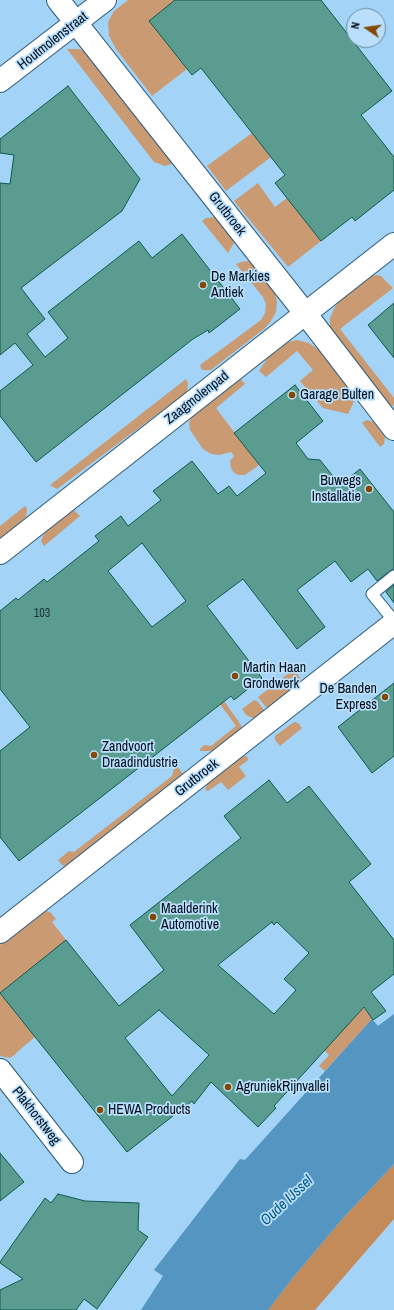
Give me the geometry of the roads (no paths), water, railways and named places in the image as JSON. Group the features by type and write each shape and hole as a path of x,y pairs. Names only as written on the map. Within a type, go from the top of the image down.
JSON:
{"street":[{"name":"Grutbroek","path":"58,0 305,313 394,429"},
{"name":"Houtmolenstraat","path":"0,81 105,0"},
{"name":"Zaagmolenpad","path":"0,553 394,244"},
{"name":"Grutbroek","path":"0,932 394,622"},
{"name":"Plakhorstweg","path":"0,1070 72,1162"}],"lane":[{"path":"394,576 372,594 394,622"}],"water":[{"name":"Oude IJssel","path":"394,1014 394,1164 344,1217 295,1275 268,1310 141,1310 163,1276 154,1270 240,1159 245,1160 372,1019 378,1026"}],"place":[{"name":"De Markies Antiek","path":"203,285"},
{"name":"Garage Bulten","path":"292,395"},
{"name":"Buwegs Installatie","path":"369,489"},
{"name":"Martin Haan Grondwerk","path":"235,676"},
{"name":"De Banden Express","path":"385,697"},
{"name":"Zandvoort Draadindustrie","path":"94,755"},
{"name":"Maalderink Automotive","path":"153,917"},
{"name":"AgruniekRijnvallei","path":"228,1087"},
{"name":"HEWA Products","path":"100,1110"}]}
